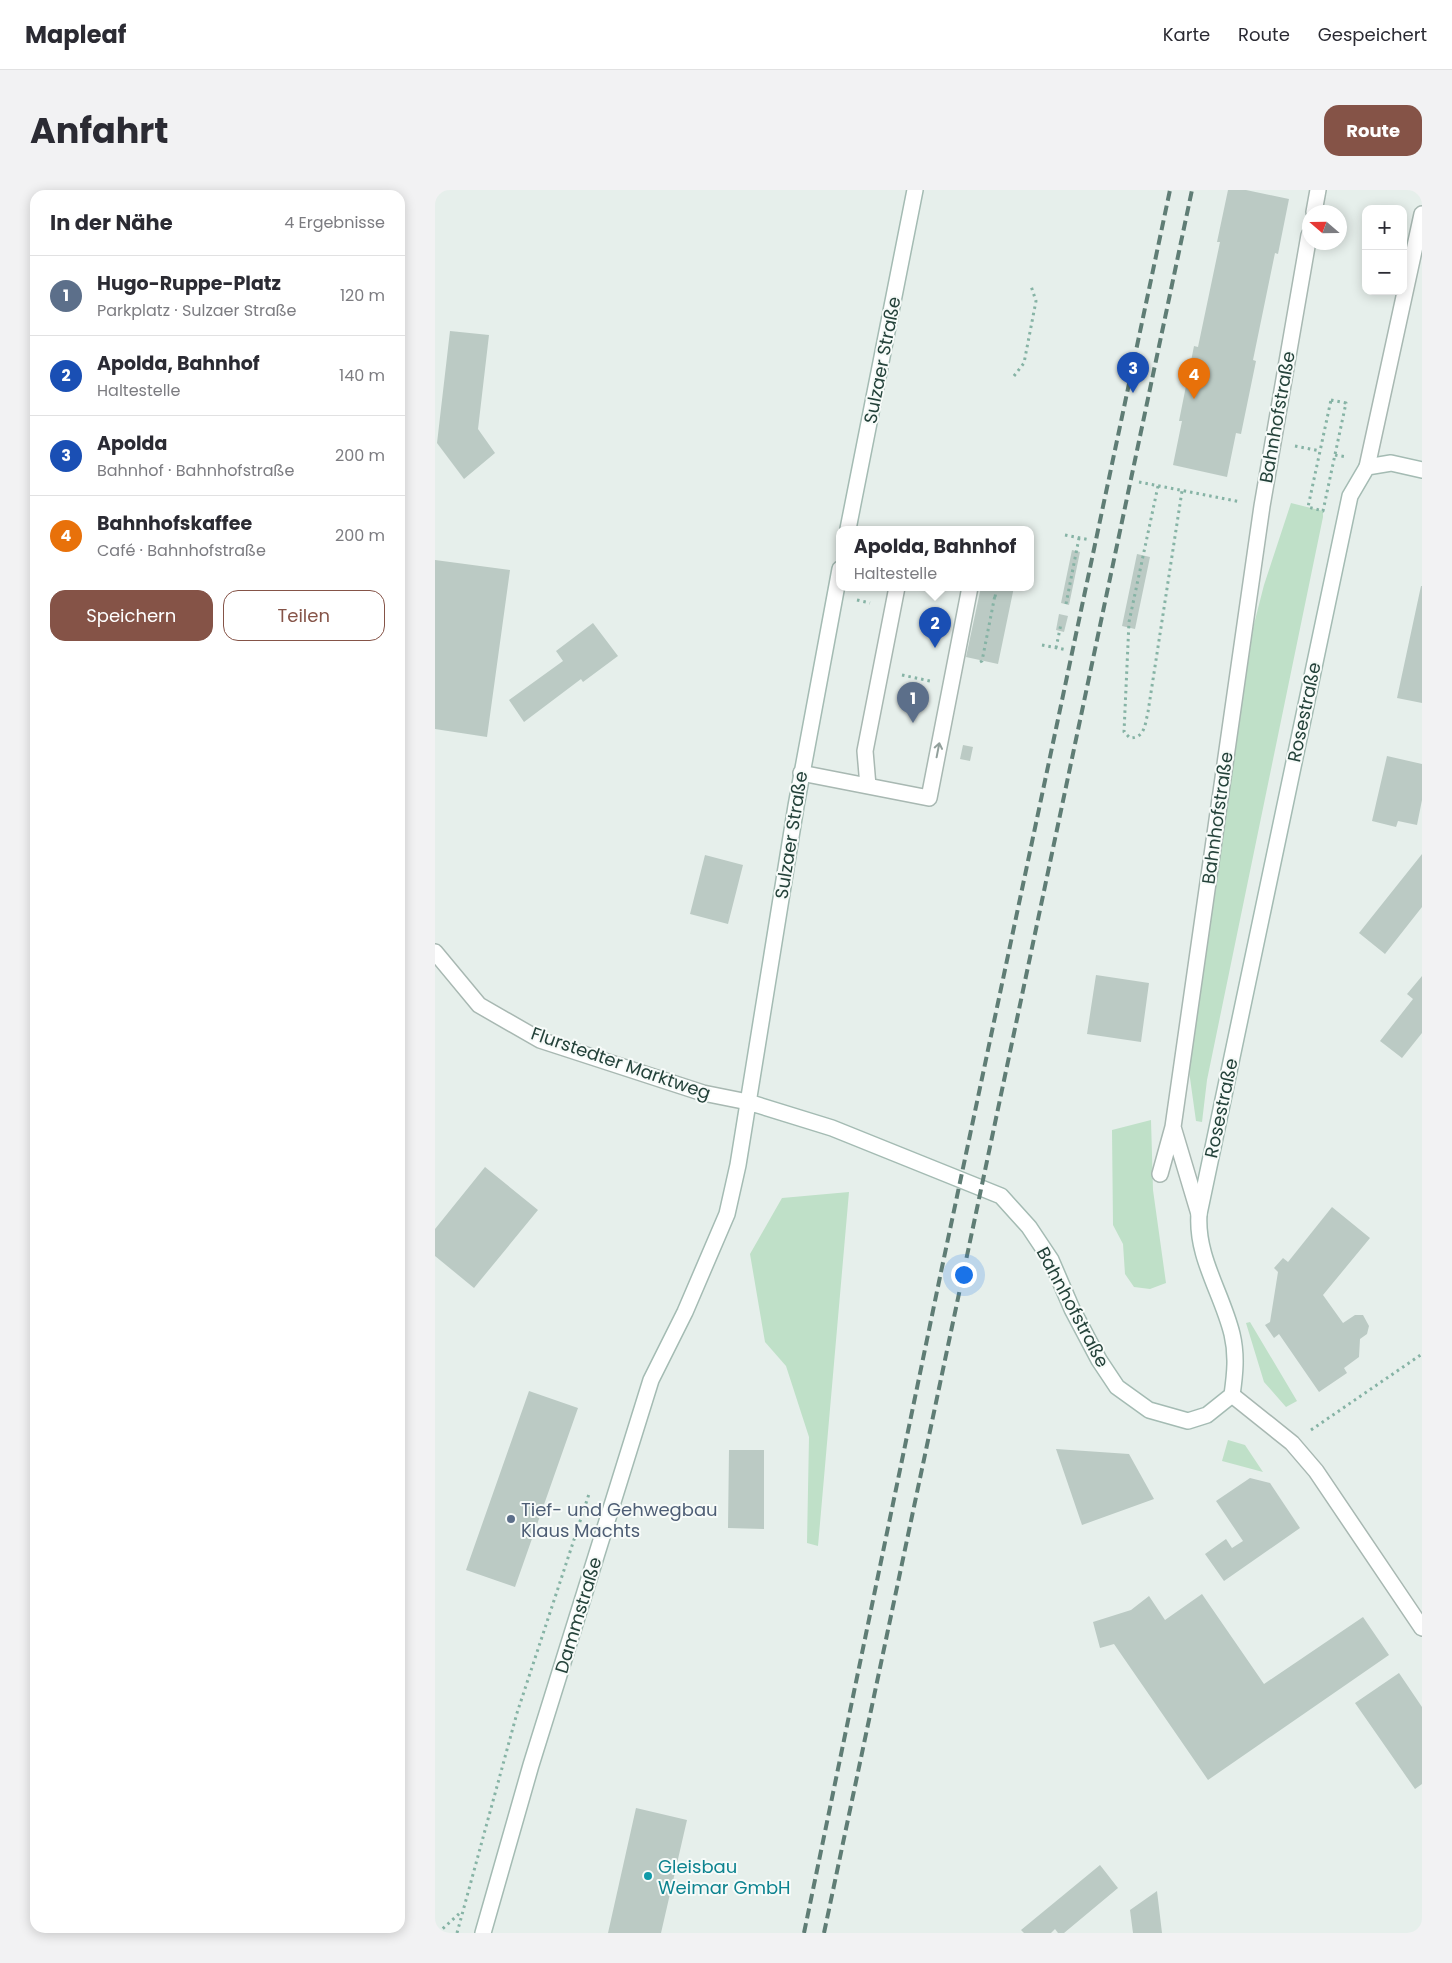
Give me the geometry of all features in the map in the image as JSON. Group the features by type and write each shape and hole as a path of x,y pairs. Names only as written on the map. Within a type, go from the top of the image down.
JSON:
{"main road":[{"name":"Sulzaer Straße","path":"849,526 915,190"},
{"path":"1315,205 1318,190"},
{"name":"Rosestraße","path":"1199,1214 1350,496 1367,467 1422,214"},
{"name":"Bahnhofstraße","path":"748,1102 839,1131 1001,1196 1029,1227 1051,1260 1072,1309 1103,1367 1117,1387 1149,1410 1188,1421 1207,1415 1232,1395 1236,1364 1232,1333 1204,1259 1199,1214 1173,1127 1262,506 1306,250"},
{"path":"1367,467 1391,464 1422,470"},
{"name":"Sulzaer Straße","path":"748,1102 801,773 836,591"},
{"path":"868,786 865,751 896,591"},
{"path":"801,773 929,798 969,591"},
{"name":"Flurstedter Marktweg","path":"435,952 479,1005 540,1040 703,1093 748,1102"},
{"name":"Dammstraße","path":"483,1933 531,1765 651,1380 685,1312 727,1214 738,1165 748,1102"},
{"path":"1160,1174 1173,1127"},
{"path":"1232,1395 1292,1443 1317,1471 1422,1628"}],"path":[{"path":"1014,376 1024,363 1036,301 1031,286"},
{"path":"1323,511 1308,507 1331,400 1346,403 1329,481"},
{"path":"1296,446 1320,451"},
{"path":"1139,482 1262,506"},
{"path":"1158,486 1129,622 1124,732 1130,738 1137,738 1142,735 1148,712 1182,491"},
{"path":"1065,535 1090,540"},
{"path":"1065,604 1079,538"},
{"path":"995,596 982,661 996,591"},
{"path":"835,596 893,607"},
{"path":"1056,648 1061,624"},
{"path":"1042,645 1067,650"},
{"path":"1292,1443 1422,1354"},
{"path":"437,1933 463,1910"}],"green space":[{"path":"1291,503 1323,511 1323,517 1207,1080 1202,1122 1196,1121 1189,1071 1253,628 1264,585"},
{"path":"1151,1120 1153,1190 1166,1283 1150,1289 1134,1287 1125,1274 1123,1244 1113,1225 1112,1130"},
{"path":"849,1192 818,1546 807,1543 809,1437 786,1366 765,1342 750,1254 782,1198"},
{"path":"1250,1322 1297,1401 1286,1407 1264,1382 1246,1323"},
{"path":"1228,1440 1245,1445 1263,1472 1222,1461"}],"building":[{"path":"1228,190 1246,190 1289,199 1278,254 1275,253 1253,360 1256,361 1241,434 1236,433 1227,477 1173,465 1182,421 1179,421 1194,346 1198,347 1220,242 1217,242"},
{"path":"450,331 489,335 478,429 495,453 464,479 437,443"},
{"path":"1072,550 1080,552 1069,605 1061,603"},
{"path":"1137,554 1150,557 1135,629 1122,626"},
{"path":"435,560 510,570 487,737 435,729"},
{"path":"1422,586 1422,703 1397,698"},
{"path":"980,591 1013,591 998,664 966,657"},
{"path":"1059,614 1068,616 1064,632 1056,630"},
{"path":"593,623 618,656 583,682 581,679 524,722 509,700 563,661 556,651"},
{"path":"963,745 973,747 970,761 960,759"},
{"path":"1387,756 1422,764 1422,800 1417,825 1398,821 1396,827 1372,821"},
{"path":"1422,854 1422,907 1385,954 1359,933"},
{"path":"705,855 743,865 728,924 690,914"},
{"path":"1096,975 1149,983 1141,1042 1087,1034"},
{"path":"1422,976 1422,1033 1402,1058 1380,1041 1413,999 1407,994"},
{"path":"485,1167 538,1210 474,1288 435,1256 435,1229"},
{"path":"1332,1207 1370,1238 1323,1295 1343,1323 1355,1315 1363,1315 1369,1326 1367,1334 1360,1339 1359,1357 1344,1368 1347,1373 1319,1392 1279,1334 1274,1338 1265,1325 1270,1322 1278,1272 1274,1268 1283,1258 1288,1262"},
{"name":"Tief- und Gehwegbau Klaus Machts","path":"529,1391 578,1408 515,1587 466,1570"},
{"path":"1056,1449 1129,1454 1154,1499 1082,1525"},
{"path":"729,1450 764,1450 764,1529 728,1528"},
{"path":"1250,1478 1270,1483 1300,1528 1224,1581 1205,1554 1226,1539 1232,1548 1243,1541 1216,1501"},
{"path":"1202,1594 1264,1684 1363,1617 1389,1655 1208,1780 1114,1644 1100,1648 1093,1622 1131,1610 1149,1596 1165,1620"},
{"path":"1399,1673 1422,1707 1422,1784 1415,1789 1355,1703"},
{"name":"Gleisbau Weimar GmbH","path":"636,1808 687,1820 661,1933 608,1933"},
{"path":"1100,1865 1118,1888 1064,1933 1058,1933 1055,1929 1051,1933 1024,1933 1021,1930"},
{"path":"1157,1891 1162,1933 1133,1933 1130,1910"}],"railway":[{"path":"804,1933 941,1272 1170,190"},
{"path":"824,1933 1192,190"}],"place":[{"name":"Apolda","path":"1133,393"},
{"name":"Bahnhofskaffee","path":"1194,399"},
{"name":"Apolda, Bahnhof","path":"935,648"},
{"name":"Hugo-Ruppe-Platz","path":"913,723"},
{"name":"Tief- und Gehwegbau Klaus Machts","path":"511,1519"},
{"name":"Gleisbau Weimar GmbH","path":"648,1876"}]}
